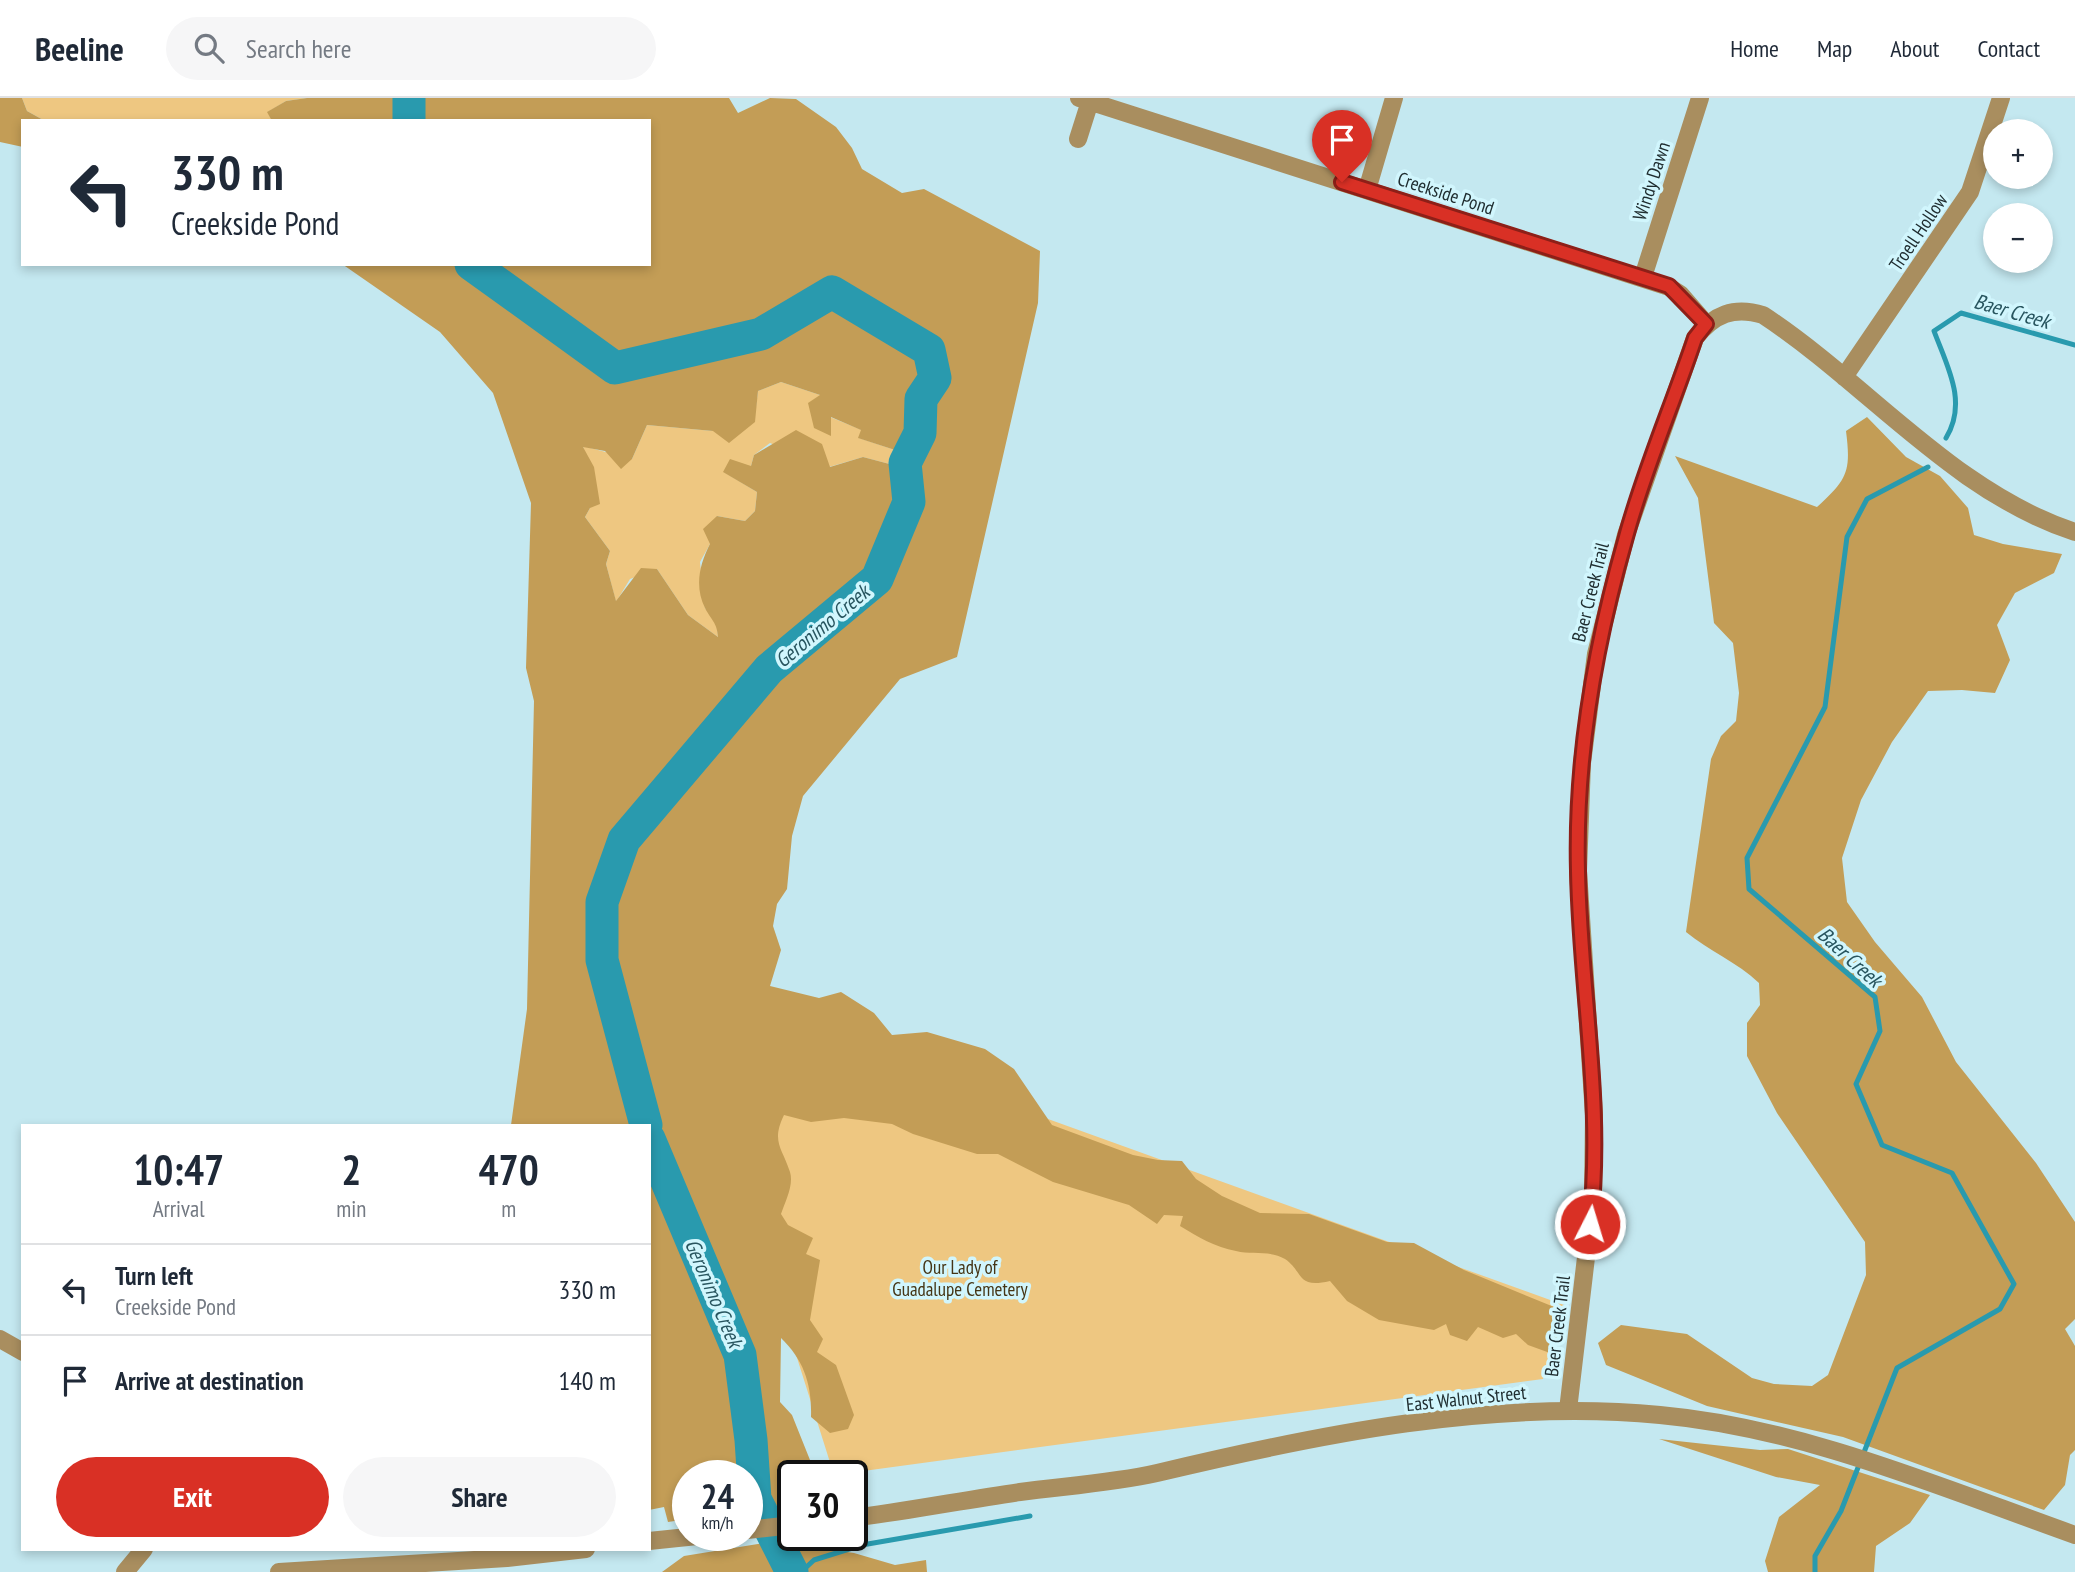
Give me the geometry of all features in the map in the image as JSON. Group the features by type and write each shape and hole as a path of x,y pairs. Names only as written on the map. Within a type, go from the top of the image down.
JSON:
{"street":[{"path":"1367,190 1394,98"},
{"name":"Windy Dawn","path":"1643,277 1700,98"},
{"name":"Troell Hollow","path":"1844,377 1970,192 2001,98"},
{"path":"1077,139 1087,99"},
{"name":"Creekside Pond","path":"1087,99 1669,286 1681,295 1706,324"},
{"path":"1706,324 1721,314 1734,311 1763,315 1924,443 2002,499 2045,522 2075,532"},
{"name":"Baer Creek Trail","path":"1568,1410 1593,1198 1594,1115 1578,871 1582,763 1596,654 1626,535 1695,338 1706,324"},
{"path":"0,1339 21,1351"},
{"name":"East Walnut Street","path":"868,1516 1156,1473 1341,1435 1449,1418 1568,1410 1660,1415 1726,1425 1877,1464 2075,1535"},
{"path":"125,1572 143,1551"},
{"path":"279,1572 507,1558 568,1551"}],"green space":[{"path":"22,98 307,98 286,101 268,112 271,119 41,119 27,111"},
{"path":"781,382 820,395 830,417 862,430 859,438 895,450 897,466 863,457 829,467 770,443 754,455 751,466 724,472 757,492 755,511 745,521 717,516 710,544 700,562 705,608 717,623 718,637 688,615 657,569 630,579 616,602 606,564 610,551 585,517 590,508 583,446 632,459 647,425 713,431 754,422 758,391"},
{"name":"Our Lady of Guadalupe Cemetery","path":"736,1001 1048,1119 1564,1305 1543,1379 868,1470 868,1460 829,1460 709,1079"}],"shaded area":[{"path":"0,98 22,98 27,111 41,119 21,119 21,147 0,142"},
{"path":"307,98 729,98 738,113 770,98 796,99 836,127 852,148 862,169 902,193 924,189 1040,251 1038,303 957,657 900,679 803,796 792,836 787,889 777,904 773,926 781,950 770,986 819,998 841,992 874,1013 892,1035 927,1032 985,1049 1014,1069 1052,1125 1133,1155 1182,1161 1196,1179 1222,1196 1260,1213 1309,1214 1387,1242 1414,1243 1464,1270 1559,1309 1562,1326 1550,1353 1528,1345 1516,1334 1503,1338 1478,1327 1467,1341 1450,1335 1446,1324 1434,1330 1379,1320 1347,1301 1330,1281 1306,1281 1291,1264 1279,1256 1242,1252 1214,1244 1180,1226 1183,1216 1164,1215 1157,1224 1129,1205 1053,1182 998,1154 977,1154 913,1134 892,1124 844,1118 811,1122 784,1115 778,1138 791,1182 781,1214 788,1225 813,1238 806,1254 820,1260 810,1320 823,1339 817,1352 836,1365 854,1415 848,1429 830,1433 811,1417 810,1394 805,1374 796,1355 781,1338 780,1402 792,1415 810,1460 777,1460 777,1505 763,1508 763,1460 672,1460 672,1521 668,1522 664,1507 651,1510 651,1124 511,1124 527,1009 534,701 526,668 531,503 493,393 440,332 345,266 651,266 651,119 271,119 267,112 286,101","holes":["781,382 820,395 808,403 814,428 831,436 831,417 861,430 858,438 895,450 897,466 863,457 830,467 822,444 796,430 754,455 751,466 730,459 723,472 757,492 755,511 745,521 717,516 703,529 710,544 701,567 700,591 718,637 688,615 657,569 641,568 616,601 606,564 610,551 585,517 590,508 600,504 594,467 583,447 605,451 621,469 632,459 647,425 713,431 729,443 755,422 758,391"]},
{"path":"1867,417 1906,457 1940,476 1968,508 1974,535 2003,544 2062,554 2054,573 2015,593 1997,625 2010,660 1995,693 1928,691 1892,742 1861,800 1842,858 1847,902 1875,942 1922,997 1956,1062 2036,1163 2075,1222 2075,1319 2065,1329 2075,1346 2075,1450 2070,1455 2065,1485 2044,1510 1843,1437 1707,1406 1606,1365 1598,1343 1621,1325 1687,1334 1752,1378 1774,1384 1812,1386 1828,1375 1866,1275 1865,1242 1777,1113 1747,1056 1747,1023 1760,1005 1759,983 1686,932 1711,759 1721,736 1736,721 1739,693 1733,643 1714,623 1698,498 1675,456 1817,507 1845,474 1848,456 1846,431"},
{"path":"1659,1439 1760,1450 1788,1449 1930,1495 1910,1523 1876,1546 1874,1572 1768,1572 1765,1561 1779,1517 1820,1485 1776,1477"},
{"path":"777,1541 777,1551 840,1551 895,1565 926,1560 927,1572 662,1572 684,1556 715,1551 763,1551 763,1543"}],"waterway":[{"name":"Geronimo Creek","path":"409,98 409,119"},
{"name":"Geronimo Creek","path":"474,266 615,368 761,334 832,292 929,350 935,378 921,399 920,433 905,463 909,502 877,579 769,669 624,840 602,902 602,960 646,1124"},
{"name":"Baer Creek","path":"1946,438 1952,425 1955,398 1949,371 1934,331 1961,313 2075,345"},
{"name":"Baer Creek","path":"1815,1572 1815,1556 1841,1511 1897,1368 2000,1309 2014,1284 1952,1173 1882,1145 1856,1084 1880,1031 1875,997 1749,889 1747,858 1825,707 1847,537 1867,499 1928,467"},
{"name":"Geronimo Creek","path":"651,1144 740,1355 751,1440 755,1499 792,1572"},
{"path":"801,1572 814,1560 862,1545 1030,1516"}],"route":[{"path":"1342,182 1669,286 1681,295 1706,324 1695,338 1626,535 1596,654 1592,681 1582,763 1578,871 1594,1115 1590,1224"}]}
